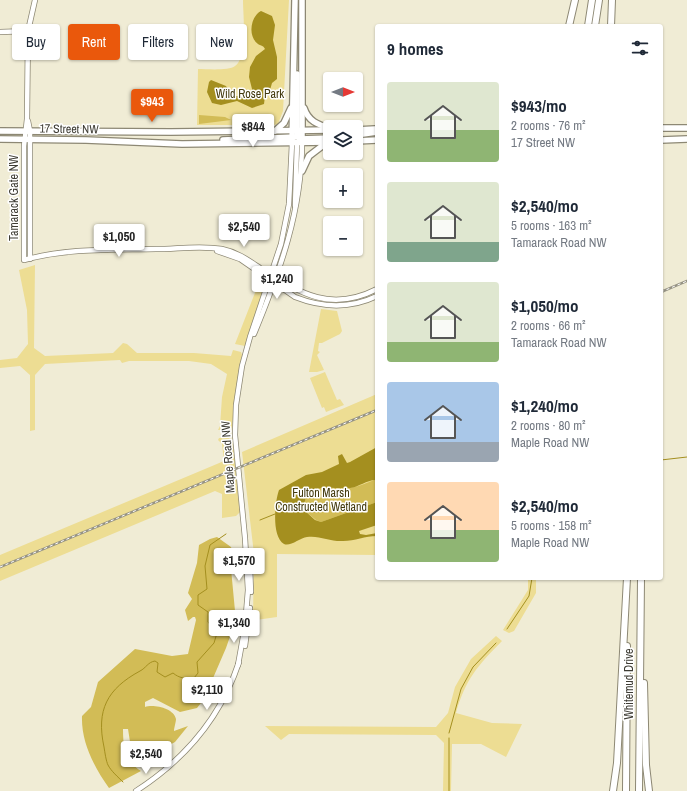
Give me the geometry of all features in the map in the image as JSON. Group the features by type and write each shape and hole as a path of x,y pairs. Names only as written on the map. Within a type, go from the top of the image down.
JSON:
{"highway":[{"path":"569,24 575,0"},
{"path":"588,24 592,0"},
{"path":"595,24 599,0"},
{"path":"611,24 612,0"},
{"path":"613,791 617,755 627,580"},
{"name":"Whitemud Drive","path":"626,791 627,580"},
{"name":"Whitemud Drive","path":"640,791 641,580"},
{"path":"641,606 646,766 649,791"}],"main road":[{"path":"295,0 292,106 297,137"},
{"path":"297,137 302,102 302,0"},
{"path":"294,42 297,137"},
{"path":"302,102 304,110 311,120 323,127"},
{"path":"275,131 284,123 292,106"},
{"path":"663,128 687,128"},
{"path":"363,130 375,131"},
{"name":"17 Street NW","path":"0,131 27,135 212,144 227,140 297,137 323,131"},
{"name":"17 Street NW","path":"0,139 27,135 275,131 297,137 323,140"},
{"path":"363,134 375,131"},
{"path":"663,140 687,139"},
{"path":"363,141 375,140"},
{"path":"302,171 312,153 323,145"}],"street":[{"path":"30,24 35,0"},
{"path":"0,32 12,32"},
{"path":"27,135 28,60"},
{"name":"Tamarack Gate NW","path":"27,135 30,259 24,260 27,135"},
{"path":"293,224 296,189 297,137"},
{"name":"Maple Road NW","path":"136,790 169,767 200,735 221,704 238,665 247,605 245,538 235,431 236,405 246,352 293,224 299,199 302,171 297,137"},
{"name":"Maple Road NW","path":"273,279 289,204 297,137"},
{"path":"30,259 58,253 91,250 221,249 238,254 295,297 328,306 357,304 375,297"},
{"path":"273,279 302,293 322,299 339,300 353,298 375,290"}],"green space":[{"name":"Wild Rose Park","path":"243,0 289,0 283,111 278,124 197,125 198,69 228,69 235,66 239,60 247,60 247,24 244,24"},
{"path":"199,115 225,117 231,120 199,124"},
{"path":"35,265 34,348 45,356 113,353 123,343 127,344 137,353 194,353 231,356 233,350 241,352 242,355 235,395 232,428 218,430 220,426 222,397 227,374 211,364 189,361 129,361 122,363 120,360 45,364 35,375 35,430 30,431 30,375 20,366 0,368 0,360 17,358 28,344 27,310 19,270"},
{"path":"259,275 267,282 245,346 235,344 260,280"},
{"path":"321,309 337,311 342,331 340,334 319,343 318,351 320,352 317,355 324,370 309,372"},
{"path":"325,372 337,400 340,399 344,405 326,412 324,407 322,408 310,378"},
{"name":"Fulton Marsh Constructed Wetland","path":"375,395 375,555 277,554 277,617 256,620 253,616 254,554 242,452"},
{"path":"219,438 229,438 234,443 241,511 236,516 222,518 222,494 215,491 0,581 0,555 224,461 222,444 218,440"},
{"path":"375,480 375,503 321,522 316,520 304,510 305,500 308,493 313,490 327,487 350,488"},
{"path":"217,537 231,547 233,553 230,558 235,611 234,625 226,648 204,699 197,708 180,712 153,698 145,702 145,707 153,706 163,708 174,715 176,719 174,731 188,726 175,742 166,747 161,743 131,748 128,729 123,729 124,748 128,758 131,763 141,771 109,788 98,772 86,745 82,726 82,716 91,707 98,682 135,649 172,656 188,654 196,620 195,617 193,617 188,621 185,610 192,599 188,593 197,563 199,545"},
{"path":"528,580 536,580 536,593 514,631 509,633 503,630 528,590"},
{"path":"496,636 502,641 473,674 464,691 456,713 492,723 522,724 506,757 481,744 452,744 451,791 443,791 444,743 436,735 289,734 281,740 265,726 436,727 448,713 455,687 471,659"}],"shaded area":[{"path":"261,11 272,16 275,25 273,40 277,57 277,79 272,83 270,90 272,94 265,96 264,104 252,108 237,101 221,105 212,103 207,92 209,82 211,80 226,86 229,91 236,96 248,96 253,93 249,77 250,67 256,56 265,49 258,44 252,36 251,31 255,17"},
{"path":"375,448 375,480 350,488 320,488 313,490 308,494 305,500 304,510 315,520 321,522 375,503 375,526 359,531 360,534 366,535 375,533 375,536 343,541 307,537 286,545 284,544 277,534 275,518 276,502 279,490 306,475 322,472 339,464 338,456 342,454 347,463"}],"waterway":[{"path":"663,460 687,457"},
{"path":"260,520 275,514"},
{"path":"123,782 107,763 102,734 103,711 112,693 119,685 155,661 158,663 157,672 165,677 173,673 182,678 194,678 198,673 197,662 214,643 217,633 208,622 208,612 198,605 198,595 207,589 205,566 210,545 226,534"},
{"path":"507,629 529,596 532,580"},
{"path":"449,733 461,689 473,667 496,643"},
{"path":"449,738 449,791"}],"railway":[{"path":"663,291 687,281"},
{"path":"0,567 375,411"}]}
